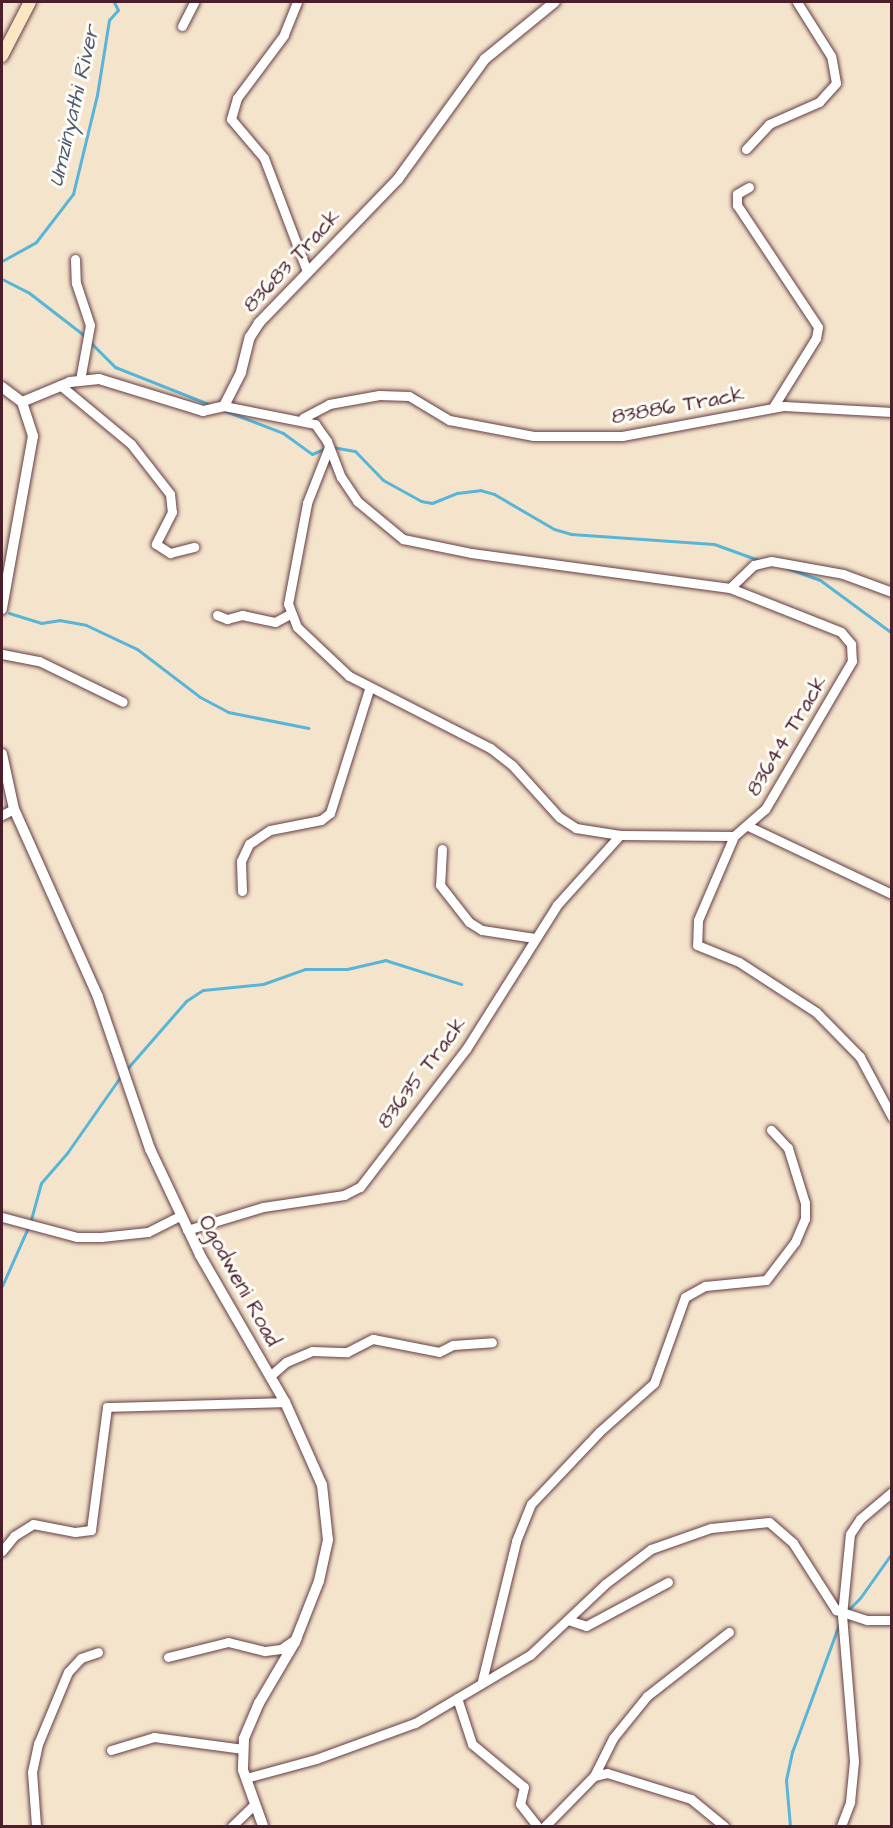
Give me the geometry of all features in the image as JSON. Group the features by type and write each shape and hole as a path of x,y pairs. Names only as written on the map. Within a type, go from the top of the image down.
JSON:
{"main road":[{"path":"2,56 30,2"}],"street":[{"path":"182,26 194,2"},
{"path":"296,2 284,35 237,98 231,119 264,158 307,271"},
{"name":"83683 Track","path":"224,406 241,372 250,337 307,271 398,179 485,60 555,2"},
{"path":"746,149 769,124 819,102 836,83 831,56 797,2"},
{"path":"749,187 737,194 737,205 818,327 816,338 773,407"},
{"path":"75,259 76,283 90,325 80,380"},
{"path":"22,402 60,385 80,380 112,381 203,411 224,406 303,418"},
{"path":"60,385 131,444 170,494 172,512 156,544 170,553 194,547"},
{"path":"2,387 22,402 33,436 2,609"},
{"name":"83886 Track","path":"303,418 317,409 350,399 399,395 417,400 449,420 466,424 534,436 610,437 683,427 773,407 891,412"},
{"name":"83644 Track","path":"303,418 320,428 341,477 357,501 403,539 471,553 730,588 841,632 853,650 847,671 799,746 769,804 734,836"},
{"path":"329,447 314,477 297,544 288,594 290,614 309,639 369,689 490,748 571,826 620,835 734,836 698,920 697,945 702,950 739,962 816,1012 860,1057 891,1117"},
{"path":"730,588 754,565 771,561 843,574 891,592"},
{"path":"217,615 227,619 242,615 275,622 290,614"},
{"path":"2,654 39,661 123,702"},
{"path":"242,891 241,861 249,844 270,830 321,820 330,813 369,689"},
{"name":"Ogodweni Road","path":"2,754 14,809 30,852 83,958 150,1149 187,1230 285,1402 322,1485 328,1524 321,1574 297,1638 254,1713 243,1749 246,1778 263,1827"},
{"path":"2,815 14,809"},
{"path":"748,825 891,894"},
{"name":"83635 Track","path":"187,1230 263,1207 344,1195 360,1187 466,1049 557,904 620,835"},
{"path":"442,849 440,885 469,922 482,930 534,939"},
{"path":"482,1681 517,1535 531,1504 599,1432 654,1383 662,1369 678,1307 692,1290 766,1280 795,1242 805,1219 805,1203 788,1148 771,1130"},
{"path":"2,1217 56,1232 93,1237 148,1233 180,1215"},
{"path":"270,1376 286,1362 314,1350 347,1352 373,1339 439,1352 453,1345 492,1342"},
{"path":"2,1551 14,1536 33,1524 75,1532 91,1530 107,1407 285,1402"},
{"path":"841,1827 850,1802 854,1761 842,1615 852,1528 891,1492"},
{"path":"246,1778 316,1759 415,1723 482,1681 530,1655 605,1584 651,1549 681,1535 759,1521 774,1524 793,1544 830,1604 842,1615 867,1620 891,1620"},
{"path":"568,1620 586,1626 668,1582"},
{"path":"545,1827 594,1776 613,1738 646,1696 729,1632"},
{"path":"168,1657 228,1642 265,1651 281,1649 297,1638"},
{"path":"36,1827 32,1772 38,1744 68,1672 81,1658 98,1652"},
{"path":"457,1698 472,1744 483,1757 524,1787 520,1804 537,1827"},
{"path":"111,1750 154,1737 243,1749"},
{"path":"594,1776 607,1773 622,1776 692,1799 724,1827"},
{"path":"232,1827 254,1805"}],"waterway":[{"name":"Umzinyathi River","path":"2,261 36,242 73,194 97,95 109,20 118,10 114,2"},
{"path":"2,279 28,292 85,336"},
{"path":"89,341 115,367 211,405"},
{"path":"223,410 283,433 312,454 326,448"},
{"path":"332,447 355,451 383,480 421,501 432,503 457,493 480,490 494,494 554,529 571,534 714,544 761,561"},
{"path":"787,568 820,580 892,633"},
{"path":"9,613 41,623 59,620 86,625 137,649 200,697 228,712 308,728"},
{"path":"125,1071 186,1001 203,990 263,984 305,969 347,969 385,960 461,984"},
{"path":"2,1286 30,1223 41,1183 67,1153 121,1076"},
{"path":"847,1611 860,1598 892,1553"},
{"path":"790,1826 786,1780 792,1752 839,1624"}]}
